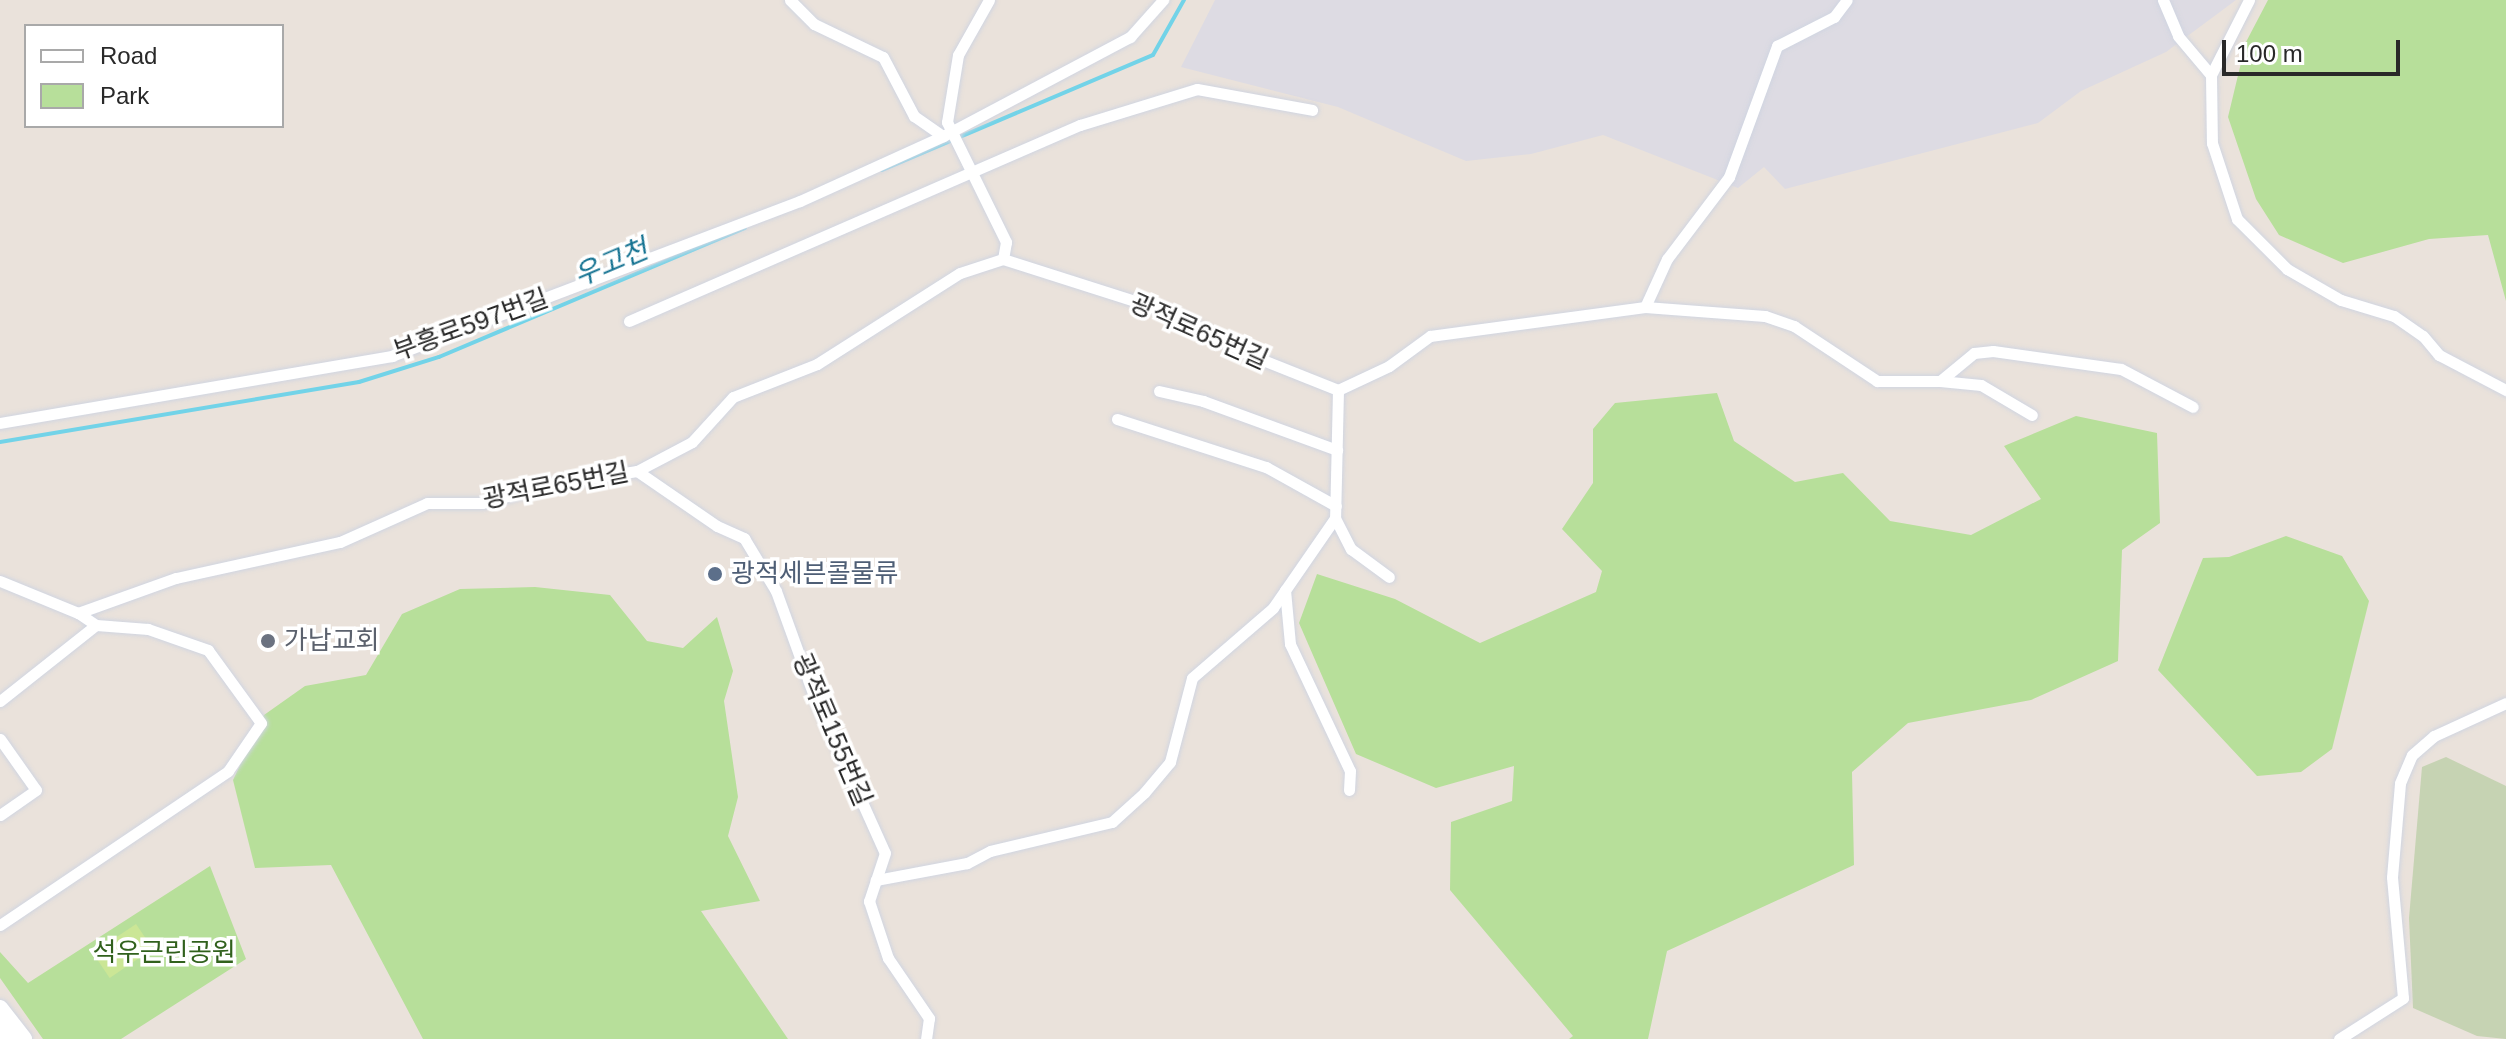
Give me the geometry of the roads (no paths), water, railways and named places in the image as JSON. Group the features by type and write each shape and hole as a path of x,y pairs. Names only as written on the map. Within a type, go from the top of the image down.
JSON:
{"main road":[{"path":"0,1008 24,1039"},
{"path":"0,1028 9,1039"}],"street":[{"path":"790,0 814,24 883,57 914,116 950,135"},
{"path":"989,0 958,55 947,122 950,135 973,173 1006,242 1003,259"},
{"name":"부흥로597번길","path":"0,423 392,356 800,201 950,135 1130,37 1163,0"},
{"path":"1645,307 1667,259 1729,177 1777,46 1834,17 1847,0"},
{"path":"2163,0 2178,36 2211,75"},
{"path":"2249,0 2211,75 2212,143 2237,219 2287,269 2341,300 2394,316 2423,336 2439,355 2506,390"},
{"path":"629,321 785,249 973,173 1080,125 1197,89 1312,110"},
{"name":"광적로65번길","path":"78,613 176,578 340,542 427,503 482,503 556,483 637,471 692,442 733,397 817,364 960,273 1003,259 1172,313 1250,355 1338,390"},
{"path":"1389,577 1351,549 1336,512 1338,390 1389,366 1430,336 1645,307 1765,316 1794,326 1877,381 1940,381 1981,385 2032,415"},
{"path":"1940,381 1974,353 2022,354 2121,369 2193,407"},
{"path":"1159,391 1203,401 1337,450"},
{"path":"1117,419 1266,467 1336,512"},
{"name":"광적로155번길","path":"637,471 717,526 744,538 776,591 813,693 885,853 869,901 888,958 929,1018 926,1039"},
{"path":"876,880 967,863 990,851 1112,822 1170,762 1192,678 1273,608 1336,512"},
{"path":"0,581 78,613 96,625 148,629 208,650 261,723 228,771 0,925"},
{"path":"1285,590 1290,644 1350,771 1349,790"},
{"path":"0,701 96,625"},
{"path":"2339,1039 2403,998 2392,877 2400,783 2412,755 2434,736 2506,703"},
{"path":"0,739 36,790 0,815"}],"waterway":[{"name":"우고천","path":"882,170 1153,55 1184,0"},
{"name":"우고천","path":"0,442 359,382 439,357 745,228"}],"place":[{"name":"광적세븐콜물류","path":"715,574"},
{"name":"가납교회","path":"268,641"}],"park label":[{"name":"석우근린공원","path":"164,953"}]}
